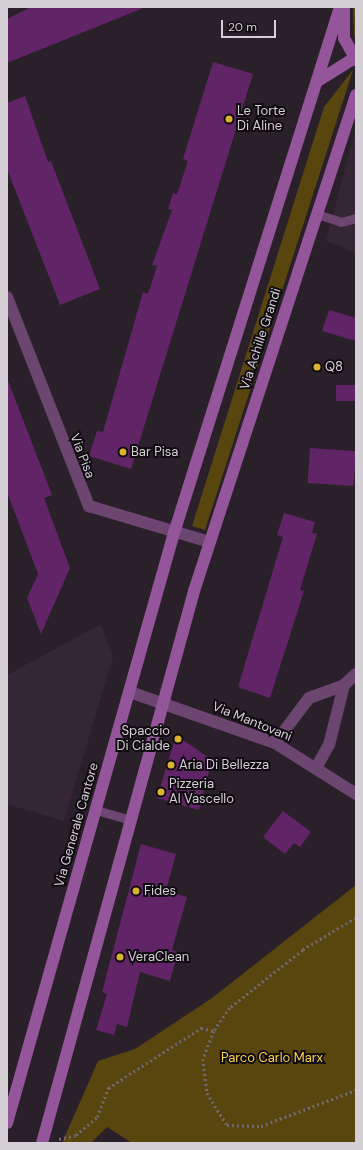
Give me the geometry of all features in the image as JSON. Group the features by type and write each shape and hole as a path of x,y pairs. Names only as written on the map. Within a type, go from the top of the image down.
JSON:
{"street":[{"name":"Via Achille Grandi","path":"174,534 318,81 340,7"},
{"path":"318,81 355,60 344,38 344,7"},
{"name":"Via Achille Grandi","path":"162,702 194,591 356,95"},
{"name":"Via Pisa","path":"7,297 83,498 97,510 174,534 210,542"},
{"name":"Via Generale Cantore","path":"7,1124 174,534"},
{"path":"275,743 309,698 344,685 356,674"},
{"path":"316,768 329,745 344,685"},
{"name":"Via Mantovani","path":"130,692 275,743 356,794"},
{"path":"42,1143 162,702"}],"lane":[{"path":"317,214 341,222 356,218"},
{"path":"96,810 130,820"}],"path":[{"path":"356,918 303,950 230,1008 214,1031 203,1059 206,1086 227,1125 262,1126 356,1090"},
{"path":"42,1143 76,1135 97,1117 108,1088 201,1028 214,1031"}],"shaded area":[{"path":"356,127 356,253 326,241"},
{"path":"101,624 113,657 64,821 7,804 7,675"}],"green space":[{"path":"353,7 356,7 356,40 354,35"},
{"path":"353,70 205,530 192,526 324,107"},
{"name":"Parco Carlo Marx","path":"356,885 356,1143 132,1143 107,1127 91,1143 62,1143 98,1061 135,1049 212,998"}],"building":[{"path":"31,7 146,7 7,63 7,19"},
{"path":"213,62 253,74 131,469 89,456 97,431 103,432 143,292 148,294 157,266 152,265 172,210 168,209 173,193 177,194 188,161 183,159"},
{"path":"25,96 48,162 51,161 100,289 60,305 7,169 7,103"},
{"path":"329,310 356,318 356,341 322,331"},
{"path":"7,378 52,495 44,498 70,568 41,634 27,598 38,574 7,492"},
{"path":"336,385 356,385 356,401 336,401"},
{"path":"310,448 356,451 353,486 308,483"},
{"path":"284,513 315,522 312,533 317,534 300,590 304,591 270,698 238,687 283,537 277,535"},
{"path":"176,735 212,760 199,810 157,798"},
{"path":"283,811 311,832 300,847 294,843 285,854 263,837"},
{"path":"141,844 176,854 166,891 187,897 172,950 178,952 170,981 140,972 127,1027 117,1024 114,1035 96,1030 107,994 102,992"}],"place":[{"name":"Le Torte Di Aline","path":"229,119"},
{"name":"Q8","path":"317,367"},
{"name":"Bar Pisa","path":"123,452"},
{"name":"Spaccio Di Cialde","path":"178,739"},
{"name":"Aria Di Bellezza","path":"171,765"},
{"name":"Pizzeria Al Vascello","path":"161,792"},
{"name":"Fides","path":"136,891"},
{"name":"VeraClean","path":"120,957"}]}
